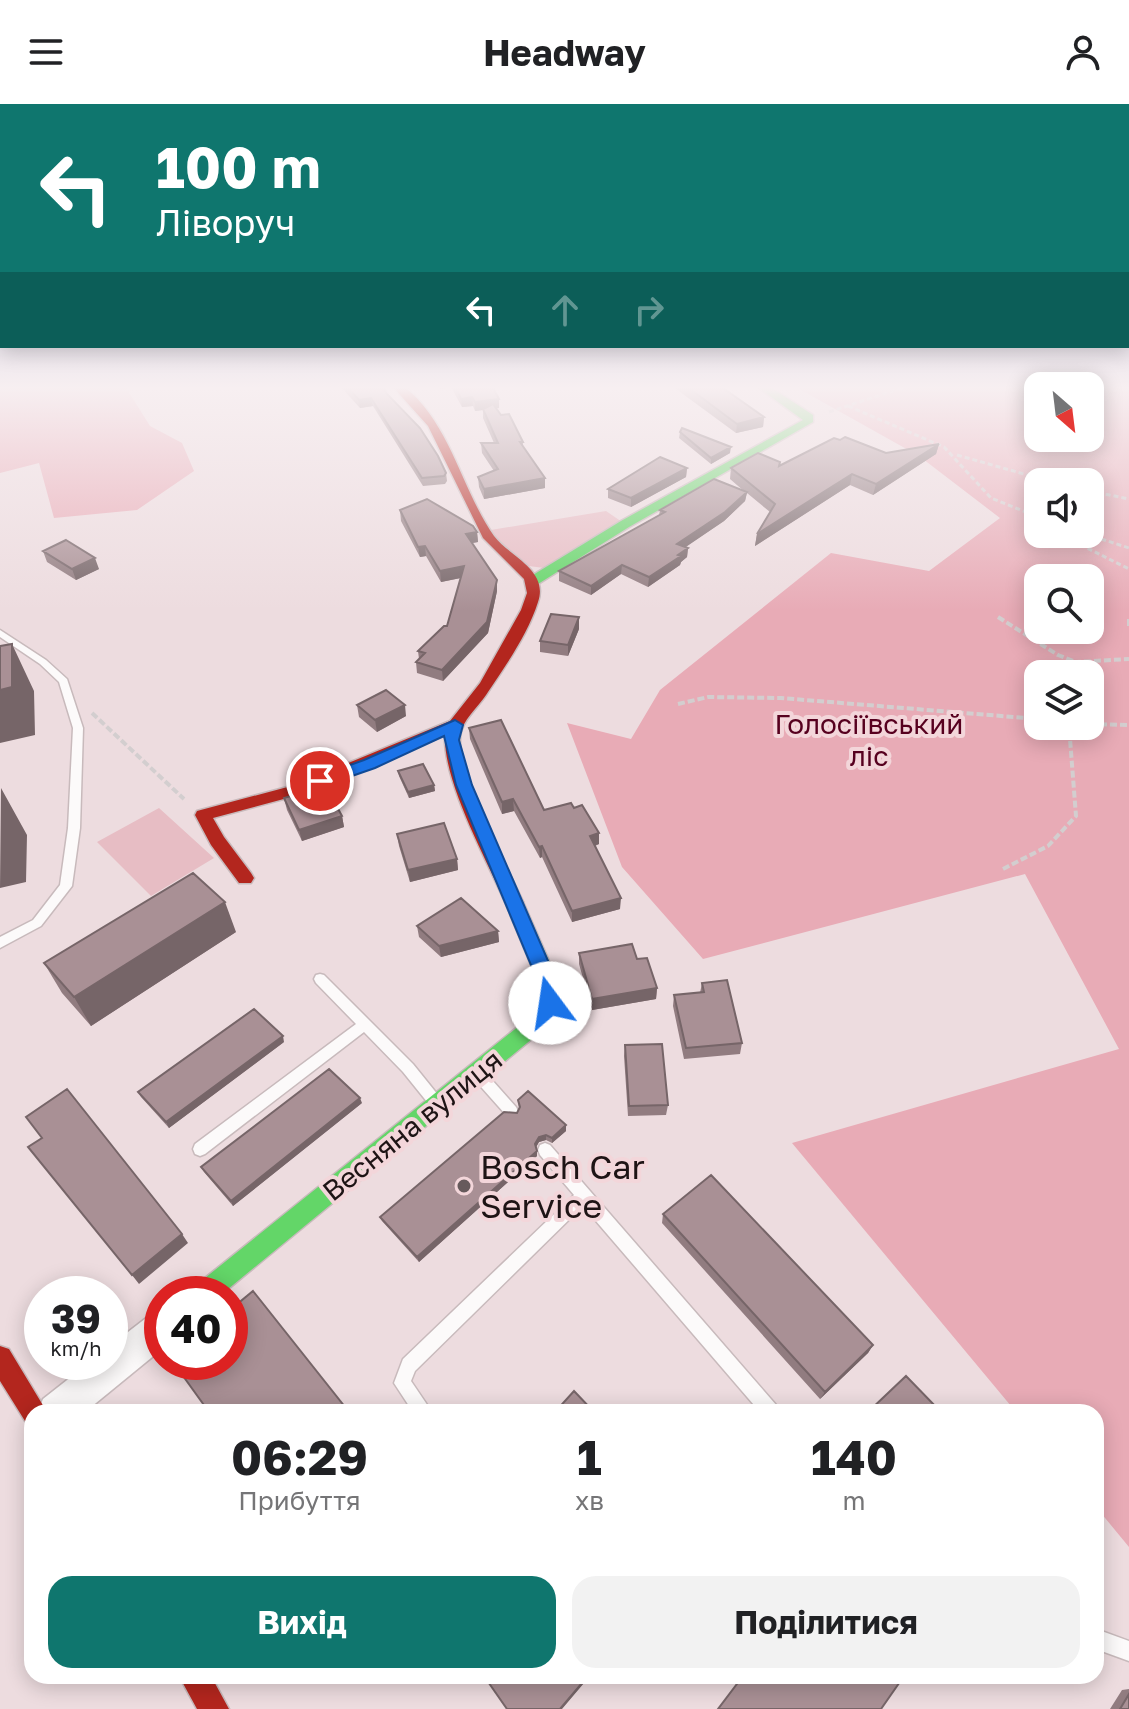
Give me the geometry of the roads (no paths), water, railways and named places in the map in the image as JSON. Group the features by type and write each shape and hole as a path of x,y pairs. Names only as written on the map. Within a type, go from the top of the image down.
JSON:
{"street":[{"path":"245,878 217,841 203,815 245,807 370,764 455,725 481,692 533,599 533,581 521,565 501,551 485,531 450,461"},
{"path":"533,581 738,461"},
{"name":"Весняна вулиця","path":"225,1276 537,1023 550,1003 546,977 464,785 451,740 455,725"},
{"path":"66,1404 144,1341"},
{"path":"0,1358 29,1404"},
{"path":"199,1684 214,1709"}],"lane":[{"path":"0,633 43,662 64,681 78,728 74,828 66,886 37,923 0,943"},
{"path":"320,979 438,1104"},
{"path":"200,1149 365,1024"},
{"path":"477,1072 511,1111"},
{"path":"545,1150 764,1404"},
{"path":"417,1404 402,1383 409,1365 584,1195"},
{"path":"1104,1642 1129,1651"}],"place":[{"name":"Bosch Car Service","path":"464,1186"}],"park label":[{"name":"Голосіївський ліс","path":"869,739"}]}
